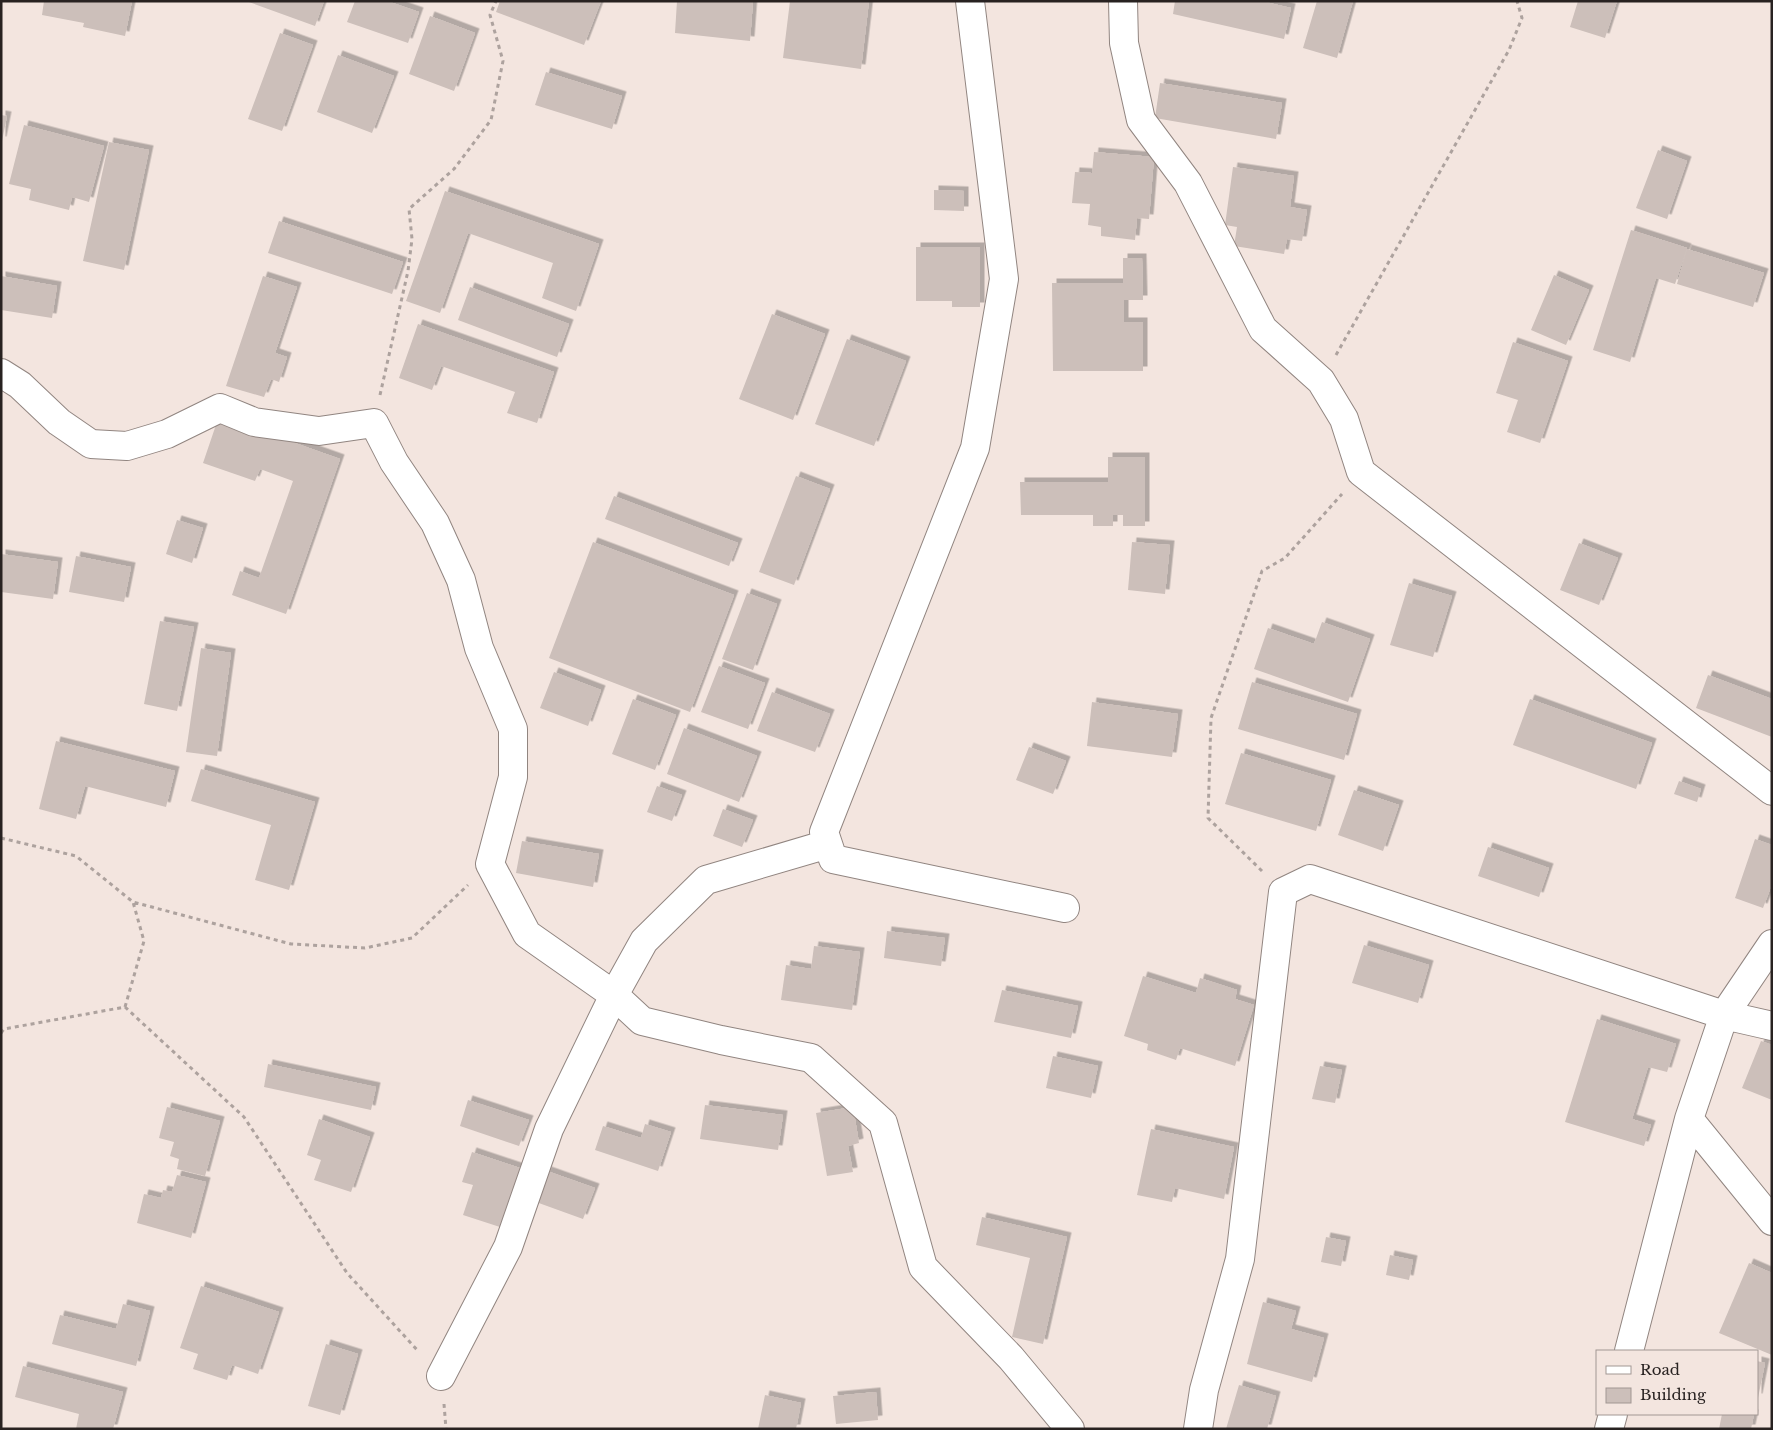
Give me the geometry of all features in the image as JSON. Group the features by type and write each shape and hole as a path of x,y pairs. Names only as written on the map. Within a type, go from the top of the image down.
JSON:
{"street":[{"path":"970,1 1004,279 975,448 824,832 833,859 1065,908"},
{"path":"1124,1 1124,43 1141,120 1188,183 1263,328 1321,381 1344,419 1361,472 1772,791"},
{"path":"1,374 20,385 59,422 91,444 126,446 167,434 220,408 254,422 319,431 374,423 394,462 435,523 454,564 461,580 479,648 513,729 513,777 490,864 527,934 614,995 642,1021 811,1058 883,1122 923,1267 1011,1358 1070,1429"},
{"path":"441,1376 508,1246 548,1129 614,995 644,941 706,880 828,844"},
{"path":"1198,1429 1204,1390 1240,1260 1284,892 1310,879 1724,1015 1772,1026"},
{"path":"1629,1350 1689,1119 1724,1015 1772,944"},
{"path":"1689,1119 1772,1221"},
{"path":"1609,1429 1613,1415"}],"path":[{"path":"374,423 408,271 412,239 408,209 454,169 491,120 503,61 490,15 496,1"},
{"path":"1321,381 1509,50 1522,18 1517,1"},
{"path":"1284,892 1208,818 1211,718 1262,571 1285,558 1361,472"},
{"path":"1,838 76,856 133,902 291,944 365,948 412,938 490,864"},
{"path":"125,1007 144,941 133,902"},
{"path":"1,1033 4,1029 32,1023 125,1007"},
{"path":"125,1007 244,1117 347,1272 441,1376"}],"building":[{"path":"44,1 132,1 125,36 83,27 84,23 42,15"},
{"path":"246,1 324,1 315,26"},
{"path":"355,1 387,1 419,12 408,43 347,22"},
{"path":"500,1 601,1 584,45 496,12"},
{"path":"677,1 753,1 750,41 675,33"},
{"path":"790,1 869,1 861,69 783,58"},
{"path":"1175,1 1261,1 1291,8 1284,39 1173,14"},
{"path":"1317,1 1353,1 1337,58 1303,48"},
{"path":"1578,1 1617,1 1605,38 1570,27"},
{"path":"430,16 475,33 454,91 409,74"},
{"path":"280,33 313,45 282,131 248,119"},
{"path":"338,55 394,76 372,133 317,112"},
{"path":"546,72 622,96 612,129 535,105"},
{"path":"1160,83 1282,103 1276,139 1155,118"},
{"path":"1,115 7,116 2,141 1,141"},
{"path":"24,125 104,146 89,202 72,197 69,210 29,200 31,189 9,184"},
{"path":"109,142 149,150 124,270 83,261"},
{"path":"1658,150 1687,161 1667,219 1636,208"},
{"path":"1094,152 1154,157 1149,219 1137,218 1135,240 1101,236 1101,227 1088,225 1090,204 1072,203 1075,172 1092,173"},
{"path":"1233,167 1294,176 1290,207 1307,210 1302,241 1287,239 1284,254 1234,246 1237,227 1225,225"},
{"path":"934,190 964,191 964,211 934,210"},
{"path":"445,191 599,244 576,311 542,298 553,263 468,233 440,313 406,301"},
{"path":"279,221 403,262 392,294 268,253"},
{"path":"1631,230 1687,248 1675,284 1656,278 1630,362 1593,350"},
{"path":"916,247 980,247 980,307 952,307 952,301 916,301"},
{"path":"1687,249 1764,273 1753,307 1677,284"},
{"path":"1123,258 1142,258 1143,300 1124,300 1124,322 1143,322 1143,371 1053,371 1052,283 1123,283"},
{"path":"1554,275 1589,290 1566,345 1531,330"},
{"path":"1,276 57,286 52,318 1,310"},
{"path":"263,276 297,287 275,353 287,357 279,382 271,379 264,397 226,386"},
{"path":"470,287 569,324 557,357 458,320"},
{"path":"772,314 825,334 793,420 739,399"},
{"path":"418,324 554,372 537,423 507,413 515,392 441,366 432,390 399,378"},
{"path":"847,339 906,361 874,446 815,424"},
{"path":"1513,342 1568,361 1540,443 1507,432 1518,400 1496,393"},
{"path":"219,416 340,459 286,614 232,595 240,571 259,578 293,481 260,469 255,481 203,463"},
{"path":"1108,457 1145,457 1145,526 1123,526 1123,515 1113,515 1113,526 1093,526 1093,515 1021,515 1020,482 1108,482"},
{"path":"796,476 830,489 794,585 759,572"},
{"path":"614,496 738,543 729,566 605,519"},
{"path":"177,520 203,528 192,563 166,554"},
{"path":"593,542 734,595 690,712 549,658"},
{"path":"1132,542 1170,545 1165,594 1128,590"},
{"path":"1579,543 1618,558 1599,605 1560,590"},
{"path":"1,554 58,562 53,599 1,592"},
{"path":"76,556 131,567 124,602 69,592"},
{"path":"1409,583 1452,596 1433,657 1390,645"},
{"path":"747,593 777,604 753,670 722,659"},
{"path":"160,621 194,627 177,711 144,704"},
{"path":"1322,622 1370,639 1348,702 1254,669 1268,628 1314,644"},
{"path":"201,648 231,653 217,756 186,752"},
{"path":"719,666 765,683 748,729 701,712"},
{"path":"554,672 601,690 588,726 540,708"},
{"path":"1708,675 1772,699 1772,737 1696,708"},
{"path":"1252,682 1357,714 1344,760 1238,729"},
{"path":"772,692 830,714 815,752 757,731"},
{"path":"633,699 676,715 655,770 612,754"},
{"path":"1530,699 1652,743 1636,789 1513,745"},
{"path":"1092,702 1178,714 1172,757 1087,746"},
{"path":"684,728 757,756 739,802 667,774"},
{"path":"56,741 175,771 166,807 85,786 76,819 39,809"},
{"path":"1029,747 1066,761 1053,794 1016,780"},
{"path":"1241,753 1331,780 1316,831 1225,804"},
{"path":"201,769 315,802 289,890 255,880 271,825 191,801"},
{"path":"1679,781 1701,789 1697,802 1674,794"},
{"path":"657,786 682,795 672,821 647,812"},
{"path":"1354,790 1399,805 1383,851 1338,835"},
{"path":"723,809 753,820 742,847 713,836"},
{"path":"1755,839 1772,845 1772,884 1763,908 1735,898"},
{"path":"522,841 599,854 593,887 516,873"},
{"path":"1488,847 1549,868 1539,897 1478,876"},
{"path":"887,931 945,938 941,966 884,958"},
{"path":"1364,945 1429,965 1418,1003 1352,983"},
{"path":"814,946 860,952 852,1010 781,1000 786,965 811,969"},
{"path":"1143,976 1196,993 1200,978 1237,990 1235,999 1254,1005 1235,1066 1180,1048 1176,1060 1147,1050 1148,1044 1124,1036"},
{"path":"1002,990 1078,1006 1071,1038 994,1022"},
{"path":"1597,1019 1676,1044 1667,1072 1648,1067 1632,1119 1651,1125 1644,1146 1565,1122"},
{"path":"1761,1041 1772,1045 1772,1100 1742,1088"},
{"path":"1053,1056 1098,1066 1091,1098 1046,1088"},
{"path":"268,1064 376,1087 371,1110 264,1087"},
{"path":"1320,1066 1342,1070 1335,1103 1312,1099"},
{"path":"468,1100 529,1120 519,1146 460,1126"},
{"path":"705,1105 783,1115 778,1150 700,1139"},
{"path":"167,1107 220,1121 205,1176 177,1169 179,1159 170,1156 174,1142 159,1138"},
{"path":"853,1107 859,1143 848,1146 853,1172 827,1176 816,1113"},
{"path":"319,1119 370,1137 351,1192 314,1180 321,1160 307,1155"},
{"path":"645,1124 671,1132 658,1171 595,1150 603,1126 641,1138"},
{"path":"1151,1129 1234,1147 1224,1199 1175,1188 1172,1202 1137,1195"},
{"path":"472,1152 523,1169 503,1228 463,1215 473,1185 462,1182"},
{"path":"547,1171 595,1188 583,1219 536,1202"},
{"path":"177,1175 206,1182 191,1238 137,1223 144,1194 161,1198 163,1190 172,1192"},
{"path":"982,1217 1067,1237 1043,1344 1012,1337 1030,1258 976,1245"},
{"path":"1326,1237 1346,1241 1341,1266 1321,1262"},
{"path":"1390,1255 1413,1260 1409,1280 1386,1275"},
{"path":"1749,1263 1772,1273 1772,1355 1719,1333"},
{"path":"201,1286 279,1312 258,1374 232,1365 227,1380 193,1369 198,1354 180,1348"},
{"path":"1263,1302 1296,1311 1291,1329 1324,1338 1312,1382 1247,1364"},
{"path":"123,1304 150,1311 136,1366 52,1344 60,1315 116,1329"},
{"path":"326,1344 358,1354 340,1415 308,1406"},
{"path":"1758,1361 1765,1363 1758,1398"},
{"path":"23,1366 123,1392 113,1429 76,1429 79,1414 15,1397"},
{"path":"1239,1385 1276,1396 1267,1429 1226,1429"},
{"path":"876,1392 878,1420 836,1424 833,1396"},
{"path":"765,1395 801,1403 796,1429 758,1429"},
{"path":"1722,1415 1754,1415 1751,1429 1719,1429"}]}
